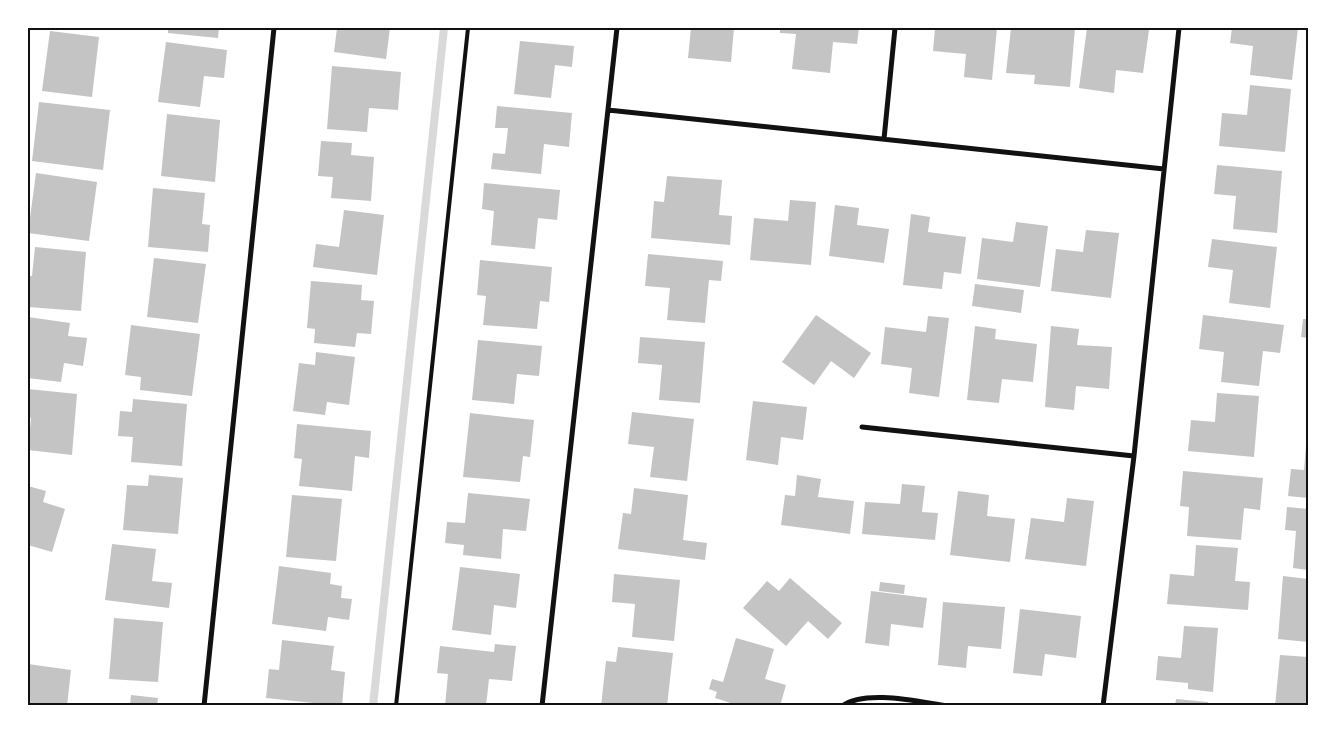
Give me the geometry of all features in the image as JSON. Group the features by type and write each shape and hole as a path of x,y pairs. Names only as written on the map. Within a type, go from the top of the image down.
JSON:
{"street":[{"path":"204,706 274,28"},
{"path":"542,706 617,28"},
{"path":"884,139 895,28"},
{"path":"1103,706 1134,456 1178,28"},
{"path":"608,110 1164,169"},
{"path":"862,427 1134,456"},
{"path":"842,706 848,701 872,697 947,706"}],"lane":[{"path":"396,706 468,28"}],"building":[{"path":"168,28 219,28 218,38 168,33"},
{"path":"337,28 390,28 386,59 334,52"},
{"path":"691,28 734,28 731,62 688,58"},
{"path":"780,28 859,28 857,44 833,42 830,73 792,69 796,34 780,33"},
{"path":"935,28 997,28 992,80 964,77 966,54 933,51"},
{"path":"1011,28 1075,28 1070,87 1034,84 1035,75 1006,73"},
{"path":"1087,28 1149,30 1143,73 1116,70 1114,93 1079,88"},
{"path":"1232,28 1298,28 1292,80 1250,75 1253,46 1230,43"},
{"path":"50,31 99,37 92,97 42,91"},
{"path":"520,41 574,46 572,67 555,65 551,98 514,94"},
{"path":"166,42 227,50 224,78 204,76 200,107 158,102"},
{"path":"332,66 401,72 398,110 369,108 367,132 327,129"},
{"path":"1250,85 1291,89 1285,152 1219,146 1222,113 1247,115"},
{"path":"39,102 110,110 103,170 32,161"},
{"path":"497,106 572,113 569,147 544,144 541,174 491,169 493,153 505,154 508,128 495,128"},
{"path":"167,114 220,120 215,182 161,176"},
{"path":"321,141 352,143 351,155 374,157 371,201 331,198 333,177 318,176"},
{"path":"1217,165 1282,171 1277,233 1233,229 1236,196 1214,194"},
{"path":"36,173 97,182 89,241 28,233"},
{"path":"667,176 722,180 719,215 732,216 730,245 651,238 654,201 664,202"},
{"path":"484,183 560,190 557,220 538,218 535,249 491,245 494,211 482,209"},
{"path":"153,188 205,193 202,224 210,225 208,252 148,247"},
{"path":"790,200 816,202 811,265 750,260 754,218 788,221"},
{"path":"835,205 859,208 857,225 889,229 884,263 829,256"},
{"path":"344,210 384,215 377,275 313,267 316,244 339,247"},
{"path":"911,214 930,217 928,232 966,237 961,274 944,272 942,289 903,285"},
{"path":"1016,222 1048,226 1040,287 977,279 982,238 1013,242"},
{"path":"1086,230 1119,233 1111,298 1051,291 1056,249 1083,252"},
{"path":"1212,239 1277,247 1270,308 1229,303 1233,270 1208,267"},
{"path":"35,247 86,252 81,311 28,307 28,276 32,276"},
{"path":"648,254 723,261 721,281 709,280 705,323 667,320 670,288 645,286"},
{"path":"154,258 206,264 198,323 147,317"},
{"path":"480,260 552,267 549,302 540,301 537,329 483,325 486,296 477,295"},
{"path":"311,281 362,285 361,300 374,301 371,334 357,333 355,347 314,343 315,329 307,328"},
{"path":"975,284 1024,290 1021,313 972,306"},
{"path":"816,315 871,353 854,378 831,361 814,385 782,362"},
{"path":"1203,315 1284,325 1280,353 1263,351 1259,386 1221,382 1224,352 1199,349"},
{"path":"928,316 949,318 939,397 909,393 912,368 881,364 885,327 926,332"},
{"path":"28,317 70,323 68,336 87,338 83,366 64,363 61,382 28,378"},
{"path":"1303,319 1308,319 1308,338 1301,337"},
{"path":"131,325 200,334 192,396 140,390 141,377 125,375"},
{"path":"975,326 996,329 995,339 1037,344 1033,382 1002,379 999,403 967,400"},
{"path":"1051,326 1079,329 1077,345 1112,347 1109,389 1076,386 1074,410 1045,407"},
{"path":"640,337 705,342 700,403 659,400 662,365 638,363"},
{"path":"478,340 542,346 539,376 517,374 514,404 472,400"},
{"path":"316,352 355,357 349,405 327,402 325,415 293,411 299,363 315,365"},
{"path":"28,389 77,394 72,455 28,450 31,418 28,417"},
{"path":"1217,393 1259,396 1254,457 1188,451 1191,420 1215,422"},
{"path":"133,399 187,404 182,466 131,462 133,437 118,436 120,411 132,412"},
{"path":"753,401 807,407 803,440 781,437 778,465 746,460"},
{"path":"632,412 694,419 687,481 650,477 654,447 628,444"},
{"path":"470,413 534,420 530,457 523,456 520,482 463,477"},
{"path":"297,424 371,431 369,458 355,456 352,491 299,486 302,459 294,458"},
{"path":"1307,433 1308,498 1288,496 1291,469 1304,470"},
{"path":"1183,471 1263,478 1260,510 1244,508 1241,540 1187,536 1189,507 1180,506"},
{"path":"149,475 183,478 178,534 123,530 127,485 148,486"},
{"path":"797,475 821,479 818,497 854,501 850,534 781,525 785,495 795,496"},
{"path":"902,484 925,486 922,512 938,513 935,540 862,534 865,502 900,504"},
{"path":"28,486 46,491 43,502 65,509 52,552 28,545"},
{"path":"634,488 688,495 683,540 707,543 705,560 618,549 623,513 631,514"},
{"path":"958,491 989,495 987,516 1015,519 1010,562 950,555"},
{"path":"468,493 530,499 526,531 503,529 501,559 463,555 464,545 445,543 447,522 465,523"},
{"path":"292,495 342,499 336,561 286,557"},
{"path":"1067,498 1094,501 1086,566 1025,559 1031,518 1064,522"},
{"path":"1287,507 1308,509 1308,570 1293,568 1296,531 1285,530"},
{"path":"112,544 156,549 152,581 172,583 169,608 105,600"},
{"path":"1196,545 1238,548 1235,581 1250,582 1248,610 1167,604 1170,574 1194,576"},
{"path":"279,566 331,573 330,584 342,586 341,598 352,599 349,620 328,617 326,631 272,624"},
{"path":"460,567 520,574 516,608 494,605 491,635 452,630"},
{"path":"614,574 680,580 674,641 632,637 635,604 612,602"},
{"path":"1283,576 1308,579 1308,642 1278,639"},
{"path":"790,578 842,623 828,639 808,621 786,646 743,608 767,581 779,591"},
{"path":"880,582 905,585 904,594 879,591"},
{"path":"871,591 927,598 923,628 891,624 889,646 865,643"},
{"path":"943,602 1005,607 1001,649 968,646 966,668 938,665"},
{"path":"1020,609 1081,616 1076,658 1045,654 1042,676 1013,673"},
{"path":"114,618 163,622 158,682 109,679"},
{"path":"1184,626 1218,628 1213,692 1188,689 1188,683 1156,680 1158,656 1181,658"},
{"path":"736,638 774,649 765,679 786,685 780,706 740,706 715,698 717,692 709,689 712,679 723,682"},
{"path":"282,640 334,646 331,670 345,672 342,706 266,698 269,669 279,670"},
{"path":"495,644 516,646 512,681 489,679 486,706 445,706 448,674 437,673 440,646 494,652"},
{"path":"618,647 673,653 667,706 601,706 606,661 616,662"},
{"path":"1280,655 1308,657 1308,706 1275,706"},
{"path":"28,664 71,670 67,706 28,706"},
{"path":"131,695 158,698 157,706 130,706"},
{"path":"1176,699 1208,702 1208,706 1175,706"}],"waterway":[{"path":"373,706 444,28"}]}
